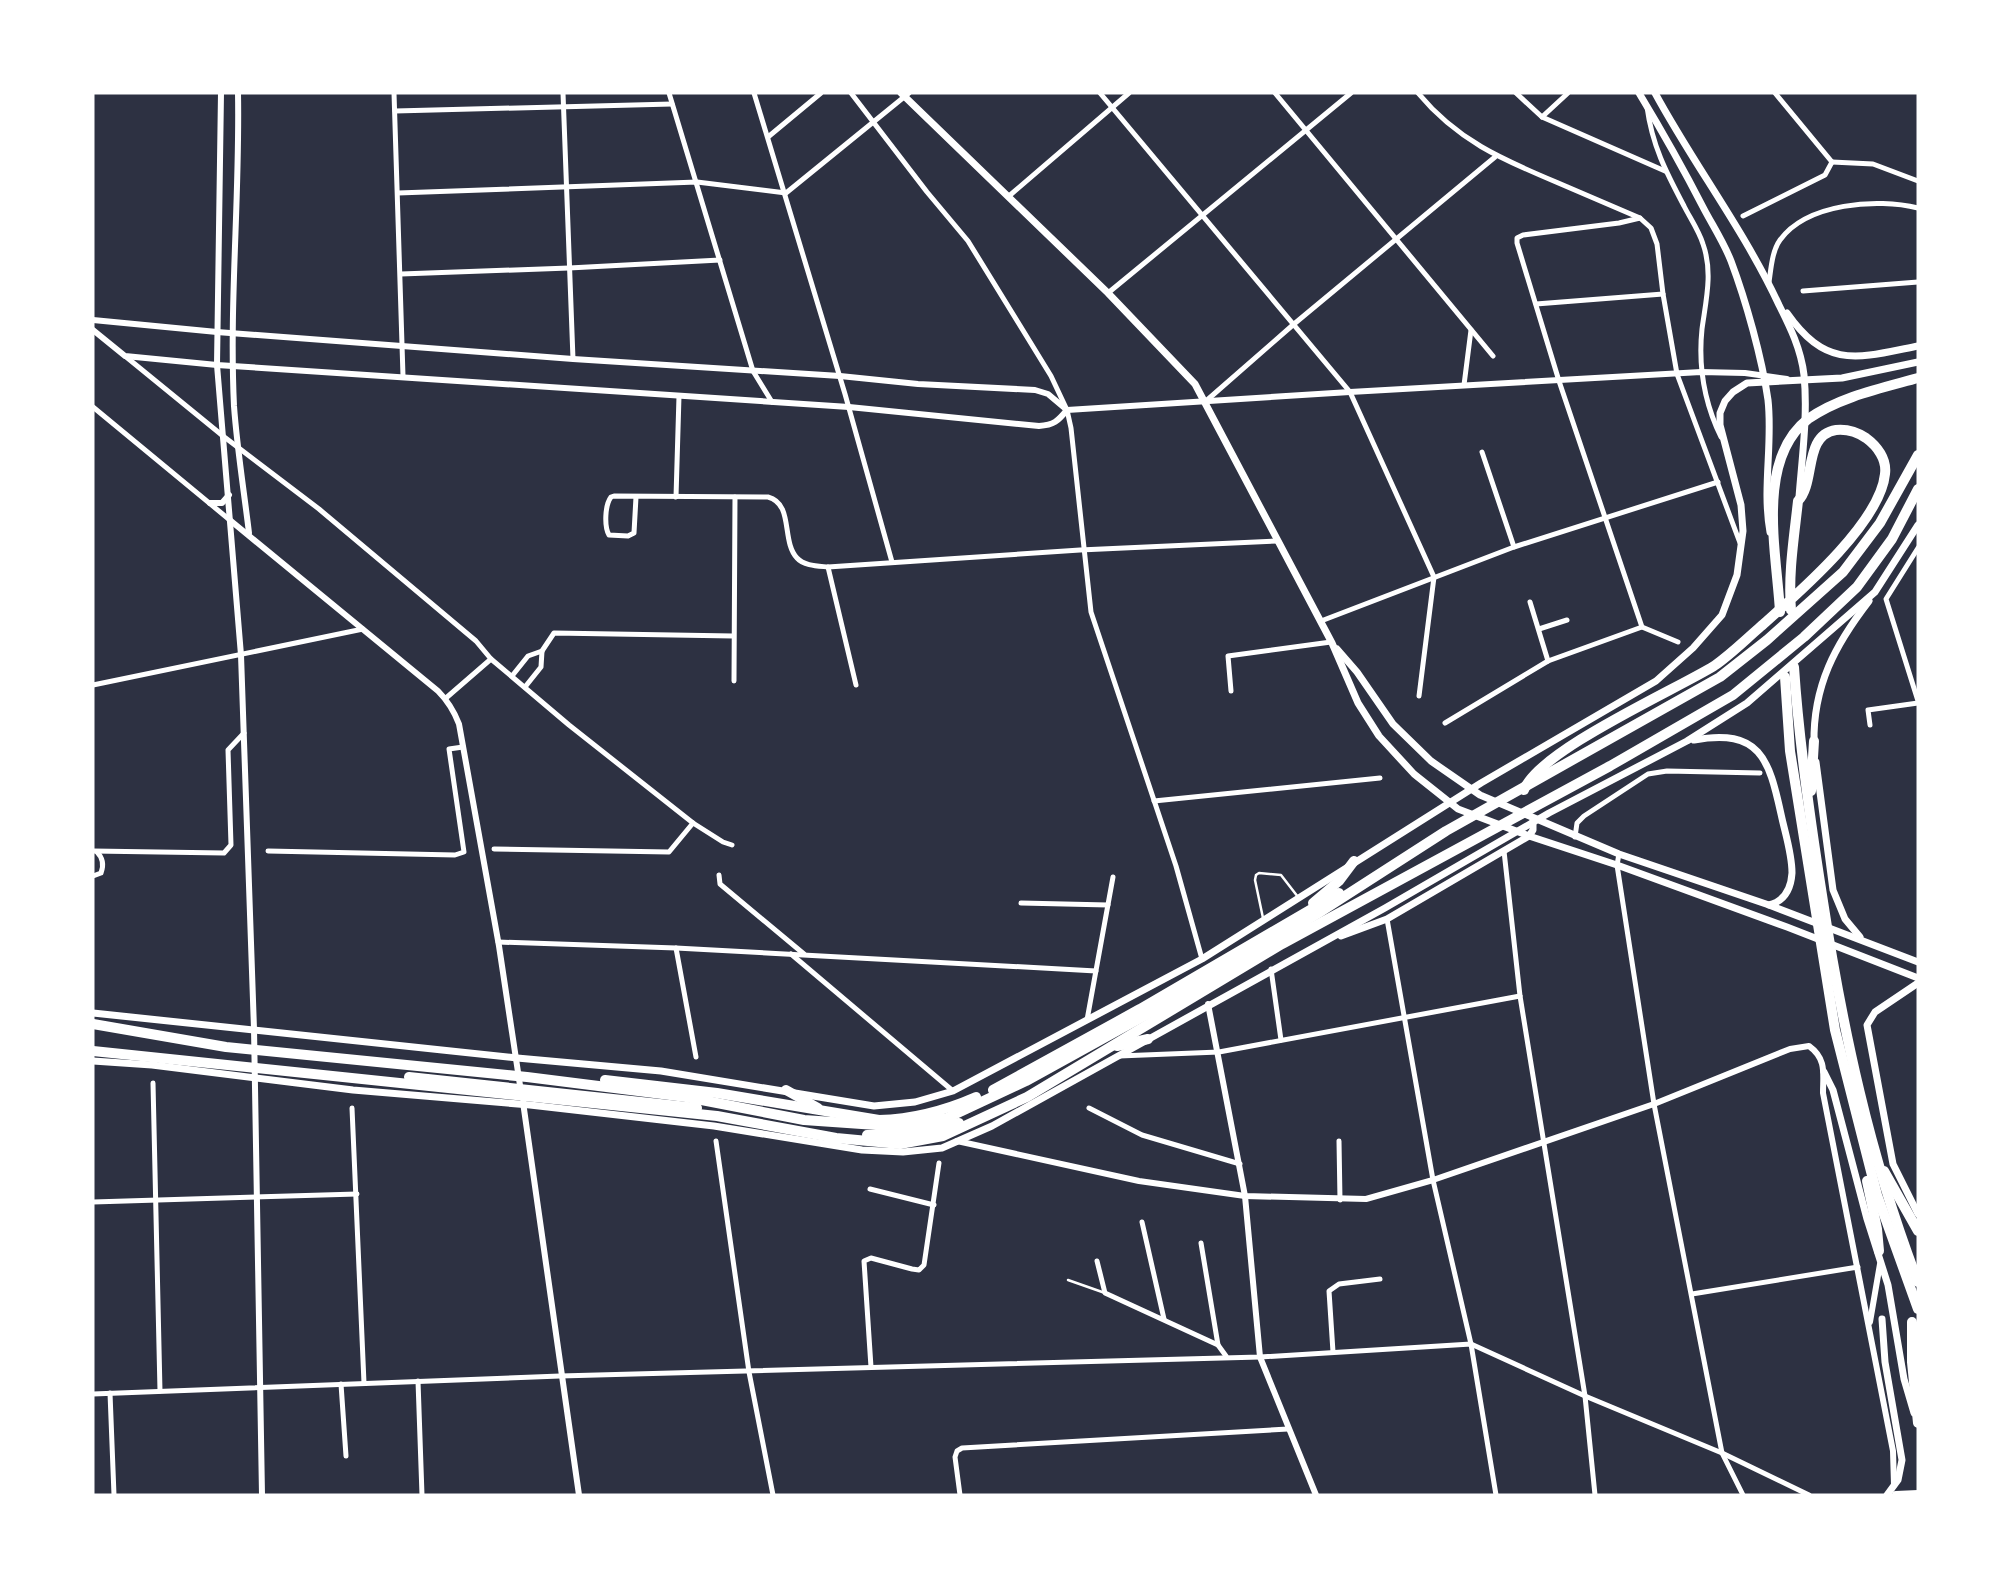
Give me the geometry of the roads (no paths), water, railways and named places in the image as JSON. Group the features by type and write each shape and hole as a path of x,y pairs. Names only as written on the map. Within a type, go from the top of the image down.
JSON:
{"highway":[{"path":"1781,621 1774,492 1781,453 1795,432 1815,415 1858,396 1918,378"},
{"path":"1524,790 1532,775 1555,757 1669,689 1715,665 1755,631 1804,589 1837,554 1870,510 1885,477 1882,456 1874,445 1859,434 1841,430 1827,433 1816,445 1805,491 1798,501 1790,575 1791,611"},
{"path":"93,1026 717,1093 879,1120 904,1120 951,1108 992,1090 1129,1015 1297,917 1524,790 1588,759 1716,686 1748,663 1823,598 1853,566 1876,533 1918,457"},
{"path":"93,1026 226,1046 527,1077 686,1097 804,1120 905,1127 947,1118 1026,1082 1162,1006 1317,914 1447,831 1741,663 1829,586 1856,557 1880,523 1918,457"},
{"path":"93,1048 717,1116 836,1138 900,1144 943,1136 1027,1097 1282,944 1600,772 1733,695 1804,638 1857,587 1892,539 1918,489"},
{"path":"1116,1052 1475,843 1547,810 1734,701 1844,608 1866,584 1890,551 1918,499"},
{"path":"1794,667 1800,756 1829,1002 1866,1137 1918,1231"},
{"path":"1785,677 1790,751 1814,877"},
{"path":"1810,827 1814,741"},
{"path":"1297,917 1339,881 1354,861"},
{"path":"93,1048 531,1089 712,1110 849,1135 906,1135 957,1124 1148,1039"},
{"path":"786,1090 824,1112"},
{"path":"1866,1137 1864,1152 1880,1255"},
{"path":"1864,1152 1885,1222 1918,1309"},
{"path":"1878,1163 1918,1282"},
{"path":"1918,1362 1912,1326 1918,1425"}],"main road":[{"path":"1639,93 1722,242 1731,261 1751,327 1769,409 1766,505 1776,556"},
{"path":"1655,93 1736,223 1769,282 1797,344 1804,374 1805,417 1798,501"},
{"path":"905,94 1108,293 1185,373 1206,401 1321,621 1359,704 1379,736 1414,774 1458,809 1787,927 1918,980"},
{"path":"1776,297 1796,326 1824,350 1848,358 1863,358 1918,346"},
{"path":"93,1013 662,1071 874,1105 915,1102 953,1091 1202,958 1481,783 1656,681 1693,648 1722,615 1737,575 1742,548 1741,505 1722,440 1720,419 1722,407 1733,392 1746,383 1856,376 1918,362"},
{"path":"1867,942 1850,927 1836,901 1814,741 1819,700 1829,662 1844,634 1918,525"},
{"path":"1148,1039 1492,846 1547,810 1687,741 1760,694 1875,592"},
{"path":"1332,643 1357,672 1393,724 1431,761 1480,794 1619,854 1769,905 1918,962"},
{"path":"1687,741 1713,737 1741,740 1756,750 1767,763 1775,786 1792,873 1784,897 1769,905"},
{"path":"1318,944 1387,919 1504,851 1529,836 1533,830 1532,818"},
{"path":"1918,980 1872,1014 1867,1025 1891,1156 1918,1214"},
{"path":"93,1061 152,1065 353,1090 714,1126 862,1150 902,1152 942,1148 992,1126 1116,1052"},
{"path":"1824,1072 1833,1090 1867,1219 1888,1285 1905,1379 1918,1425"},
{"path":"1882,1320 1883,1351 1902,1460 1900,1474 1887,1495"},
{"path":"1896,1495 1918,1494"}],"street":[{"path":"221,93 217,365 230,494 241,655 254,1029 262,1495"},
{"path":"238,93 239,162 233,366 248,533"},
{"path":"394,93 402,376"},
{"path":"563,93 573,359"},
{"path":"669,93 753,371 772,402"},
{"path":"754,93 840,376 892,562"},
{"path":"768,137 821,93"},
{"path":"850,93 926,192 968,241 1051,376 1067,410 1087,594 1097,632 1176,866 1202,958"},
{"path":"1100,93 1350,391 1434,577 1419,696"},
{"path":"1009,196 1129,93"},
{"path":"1275,93 1493,356"},
{"path":"1108,293 1351,93"},
{"path":"1418,93 1444,121 1495,157 1640,218 1651,228 1657,244 1662,294 1677,374 1742,548"},
{"path":"1516,93 1542,117 1665,171"},
{"path":"1542,117 1568,93"},
{"path":"1774,93 1832,162 1873,164 1918,181"},
{"path":"398,193 697,183 786,193 905,94"},
{"path":"395,111 672,104"},
{"path":"1646,104 1653,142 1703,244 1709,279 1702,332 1701,372 1711,417 1722,440"},
{"path":"1206,401 1495,157"},
{"path":"1743,216 1825,175 1832,162"},
{"path":"1769,282 1778,242 1810,218 1833,208 1879,203 1918,208"},
{"path":"1640,218 1517,237 1517,243 1559,381 1642,626"},
{"path":"401,274 720,260"},
{"path":"1803,291 1918,282"},
{"path":"1536,304 1662,294"},
{"path":"93,320 573,359 1035,390 1048,394 1067,410 1701,372 1745,373 1793,379"},
{"path":"93,330 223,436 329,517 476,641 491,659 569,725 693,823 732,845"},
{"path":"1464,385 1471,330"},
{"path":"125,355 217,365 849,407 1039,426 1058,422 1067,410"},
{"path":"676,497 679,396"},
{"path":"93,407 446,698 459,724 517,1058 579,1495"},
{"path":"1482,452 1514,547"},
{"path":"1321,621 1514,547 1718,482"},
{"path":"210,503 222,503 230,494"},
{"path":"636,497 634,533 628,536 609,535 606,528 608,499 614,496 768,497 776,499 782,507 797,558 809,564 828,567 1084,550 1278,541"},
{"path":"734,681 736,497"},
{"path":"1870,725 1868,710 1918,702 1886,599 1918,548"},
{"path":"828,567 856,685"},
{"path":"1530,602 1548,661"},
{"path":"1539,629 1567,620"},
{"path":"1445,723 1548,661 1642,626 1678,642"},
{"path":"93,685 363,629"},
{"path":"525,687 541,667 542,651 554,633 733,636"},
{"path":"1231,691 1228,656 1332,643"},
{"path":"512,676 528,656 542,651"},
{"path":"446,698 491,659"},
{"path":"94,851 224,853 231,845 228,750 244,733"},
{"path":"268,851 455,855 464,852 449,750 463,747"},
{"path":"1575,837 1577,824 1584,816 1653,772 1760,773"},
{"path":"1154,801 1380,778"},
{"path":"495,849 669,852 693,823"},
{"path":"93,876 101,873 103,868 101,856 94,851"},
{"path":"1504,851 1520,996 1585,1396 1595,1495"},
{"path":"1619,854 1617,865 1654,1104 1722,1454 1743,1495"},
{"path":"719,874 720,884 805,955"},
{"path":"1087,1020 1113,877"},
{"path":"1021,903 1108,905"},
{"path":"1387,919 1433,1180 1471,1344 1496,1495"},
{"path":"498,942 676,948 1096,971"},
{"path":"676,948 696,1057"},
{"path":"791,954 953,1091"},
{"path":"1271,969 1281,1040"},
{"path":"1116,1052 1219,1052 1520,996"},
{"path":"1208,1004 1245,1196 1260,1357 1316,1495"},
{"path":"957,1141 1139,1181 1245,1196 1340,1200 1377,1197 1654,1104 1790,1049 1809,1046 1822,1060 1823,1093 1893,1451 1894,1486"},
{"path":"153,1083 160,1391"},
{"path":"352,1108 364,1384"},
{"path":"1089,1108 1142,1135 1240,1164"},
{"path":"716,1141 749,1372 773,1495"},
{"path":"1339,1141 1340,1200"},
{"path":"871,1367 864,1261 872,1258 919,1270 924,1265 939,1163"},
{"path":"870,1189 934,1205"},
{"path":"93,1202 357,1194"},
{"path":"1142,1222 1164,1319"},
{"path":"1201,1243 1218,1345 1226,1356"},
{"path":"1870,1327 1880,1255"},
{"path":"1097,1261 1105,1293 1218,1345"},
{"path":"1692,1294 1858,1267"},
{"path":"1333,1352 1329,1291 1339,1284 1380,1279"},
{"path":"93,1394 561,1376 1260,1357 1471,1344 1809,1495"},
{"path":"418,1381 422,1495"},
{"path":"341,1384 346,1456"},
{"path":"110,1393 114,1495"},
{"path":"960,1495 954,1457 962,1448 1288,1429"}],"lane":[{"path":"1263,919 1256,875 1259,873 1281,875 1298,897"},
{"path":"1068,1280 1105,1293"}]}
